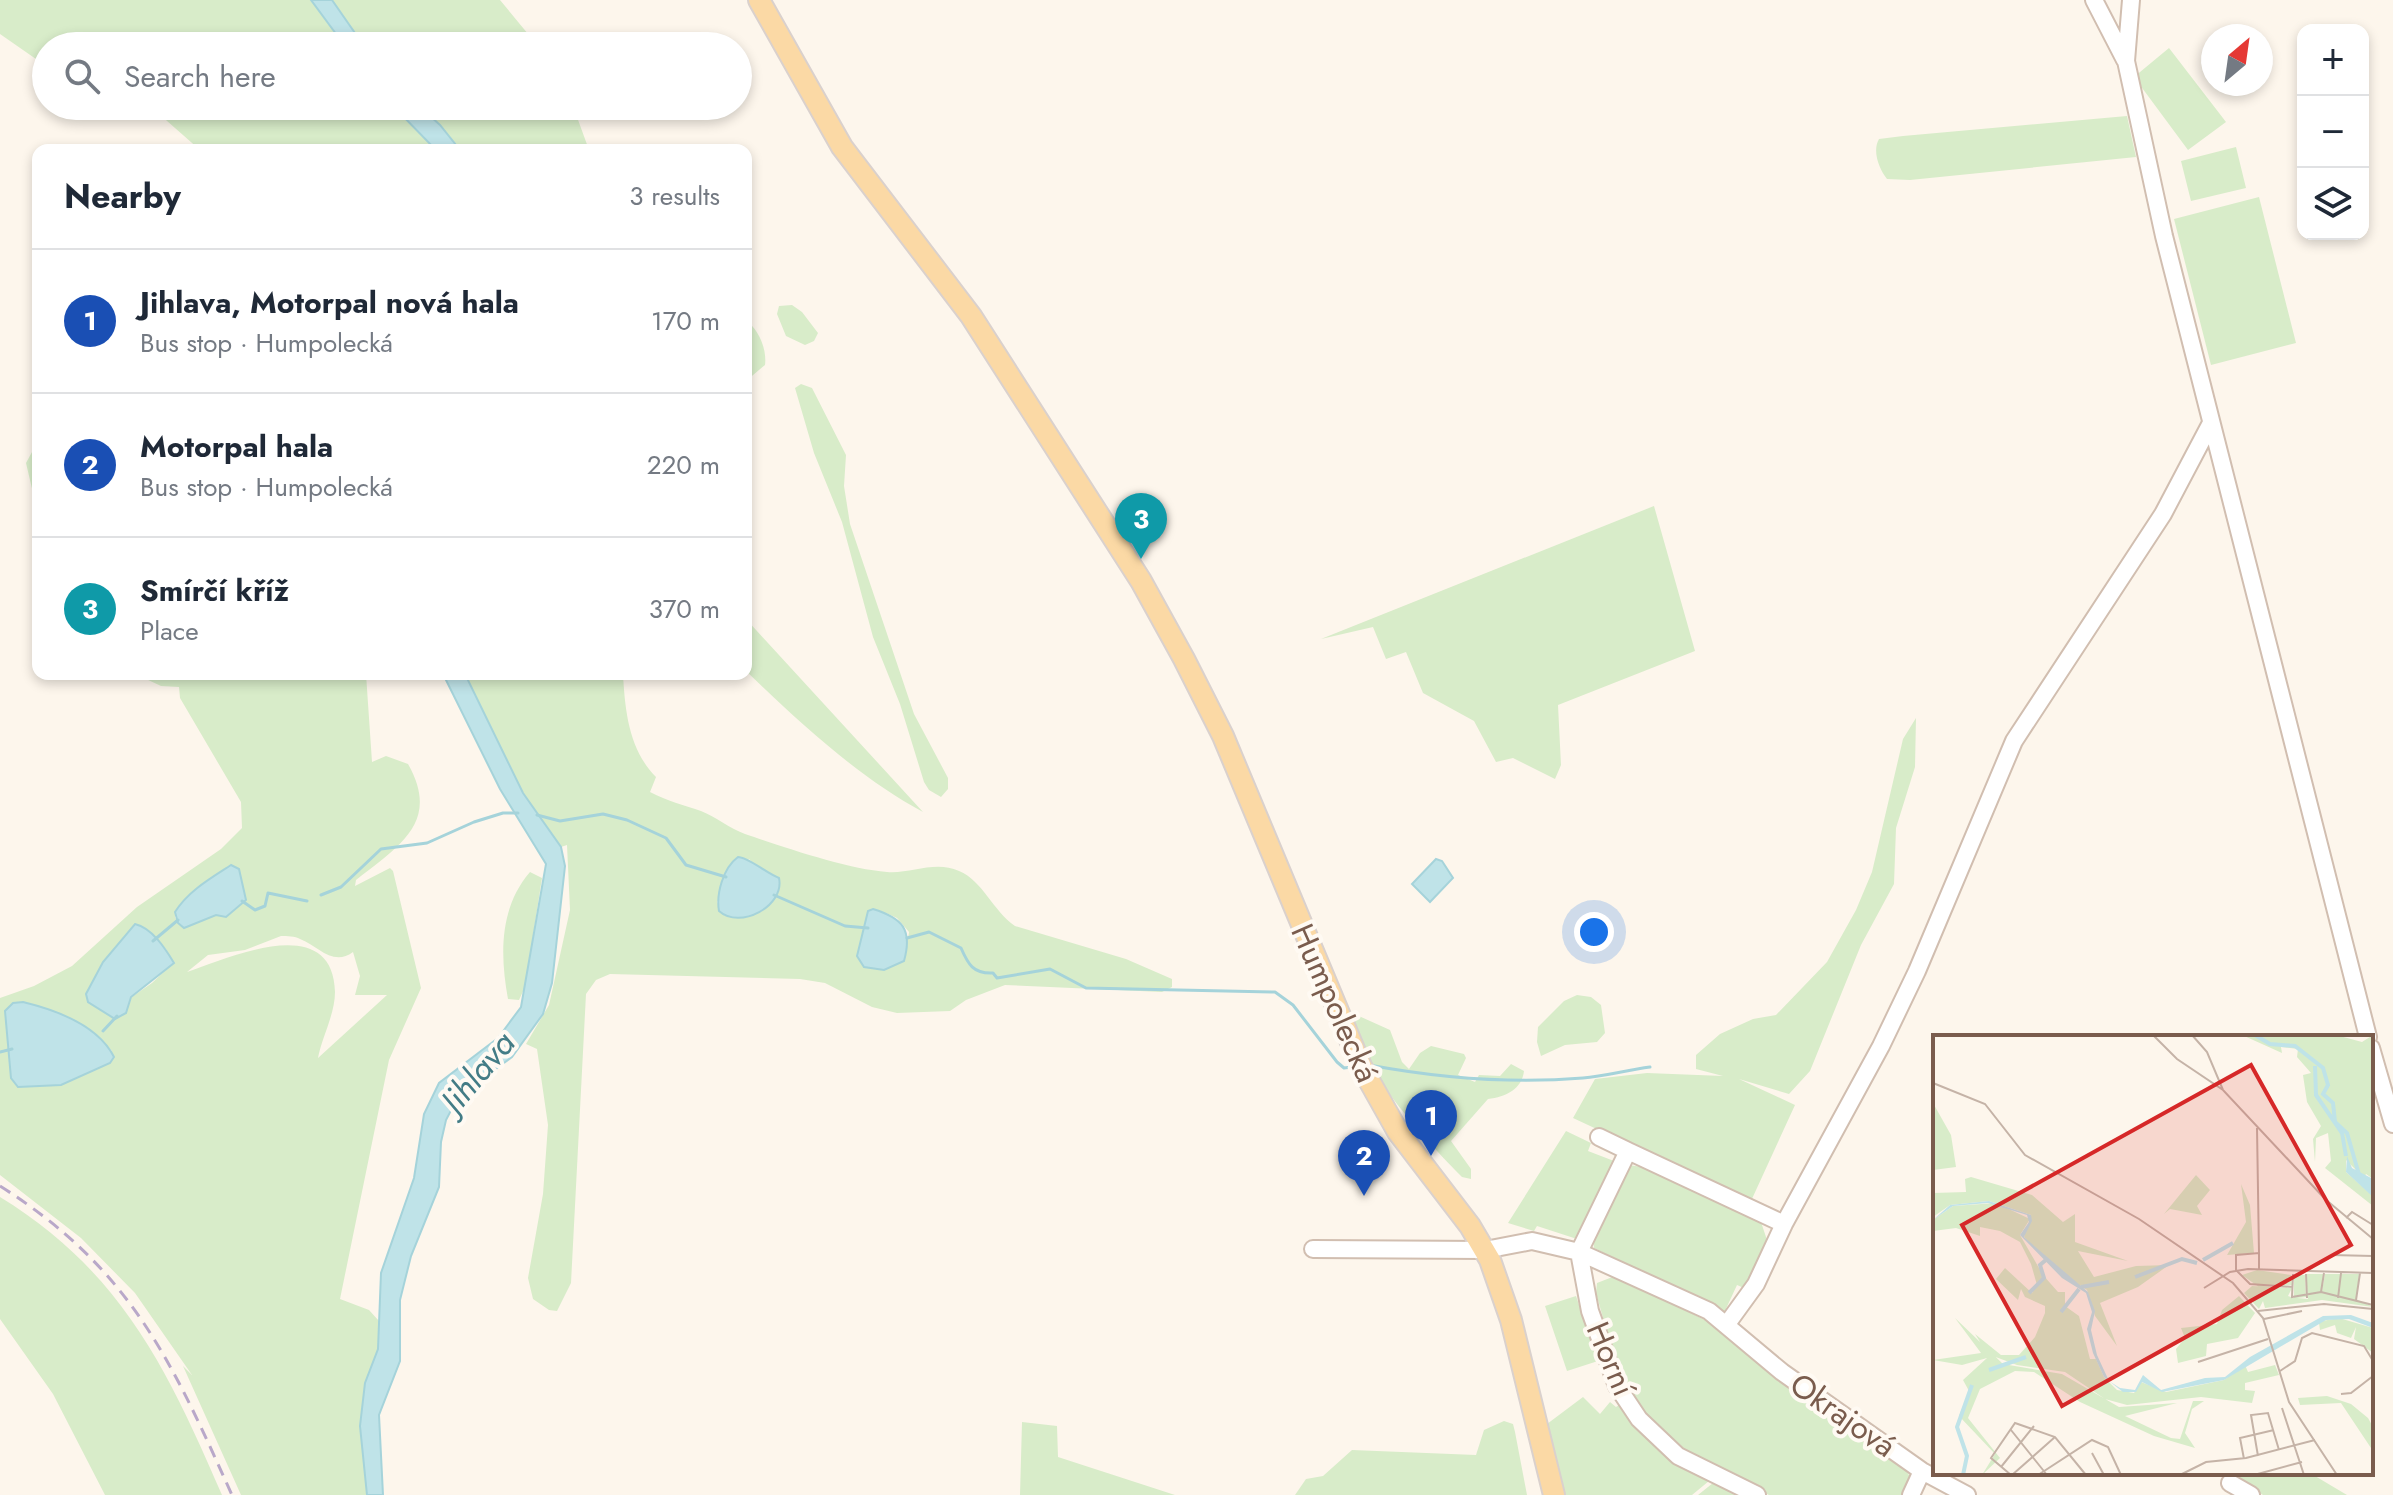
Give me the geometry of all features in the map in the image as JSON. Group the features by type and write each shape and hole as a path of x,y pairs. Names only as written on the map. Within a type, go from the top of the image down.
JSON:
{"main road":[{"name":"Humpolecká","path":"759,0 842,147 971,316 1141,581 1223,736 1361,1066 1398,1132 1485,1250 1511,1320 1554,1495"}],"street":[{"path":"2094,0 2126,61 2164,236 2367,1035"},
{"path":"2126,61 2131,0"},
{"path":"1727,1324 1756,1284 1784,1224 1911,983 2014,741 2163,514 2211,423"},
{"path":"2373,1055 2393,1124"},
{"path":"1599,1137 1784,1224"},
{"path":"1579,1252 1628,1151"},
{"name":"Okrajová","path":"1485,1250 1532,1241 1579,1252 1655,1284 1727,1324 1782,1372 1922,1471 1967,1495"},
{"path":"1313,1249 1485,1250"},
{"name":"Horní","path":"1579,1252 1590,1311 1617,1386 1639,1419 1678,1456 1757,1495"},
{"path":"1911,1495 1922,1471"},
{"path":"2230,1483 2251,1495"}],"green space":[{"path":"0,0 311,0 335,32 32,32 32,56 0,34"},
{"path":"332,0 500,0 526,32 354,32"},
{"path":"2169,48 2201,90 2201,96 2206,96 2226,122 2188,150 2134,77"},
{"path":"2127,116 2136,157 1910,180 1887,179 1876,154 1879,139"},
{"path":"166,120 407,120 430,144 193,144"},
{"path":"434,120 578,120 587,144 455,144"},
{"path":"2236,147 2246,188 2191,201 2181,161"},
{"path":"2259,197 2296,343 2211,365 2174,219"},
{"path":"792,305 802,312 818,333 814,341 805,345 786,336 777,314 779,306"},
{"path":"752,326 763,347 765,365 752,376"},
{"path":"801,384 812,388 846,455 844,486 850,524 914,714 948,778 948,789 941,797 929,790 924,782 900,704 873,637 842,522 814,453 795,388"},
{"path":"32,452 32,488 26,463"},
{"path":"1654,506 1695,651 1558,705 1561,765 1555,779 1513,758 1496,762 1474,721 1423,693 1406,652 1386,659 1373,627 1321,639"},
{"path":"752,626 923,812 875,782 808,729 752,677"},
{"path":"148,680 366,680 372,762 386,756 408,764 417,784 420,802 410,831 387,856 356,880 355,886 390,868 393,871 421,988 389,1060 340,1299 369,1310 379,1321 378,1349 365,1383 360,1426 367,1495 241,1495 183,1366 192,1375 135,1293 81,1238 0,1175 0,998 34,986 72,966 137,907 221,849 242,828 241,802 180,698 179,687 161,686","holes":["204,883 217,915 178,923 175,917 180,904","144,927 166,949 173,963 152,983 107,1014 88,1002 86,994 109,955 124,939","281,936 298,938 332,956 346,956 353,952 360,976 355,995 387,995 318,1058 335,992 330,967 317,952 298,946 276,946 187,972 208,955 245,950","23,1002 60,1015 82,1027 112,1051 110,1063 61,1085 18,1087 11,1078 5,1011 13,1003"]},
{"path":"468,680 623,680 627,716 634,742 656,777 650,792 701,811 745,834 835,862 887,872 932,867 959,871 975,882 1015,926 1126,959 1172,979 1172,987 1162,992 1005,985 966,1000 950,1011 897,1013 872,1007 825,983 800,979 610,974 596,980 586,994 571,1283 557,1311 549,1310 533,1299 528,1278 543,1194 548,1125 537,1049 526,1044 549,1005 570,910 567,845 561,847 523,793","holes":["749,859 760,870 775,876 725,916 717,902","886,913 897,918 909,932 908,938 857,956 865,927"]},
{"path":"1916,718 1915,767 1896,828 1894,884 1861,945 1810,1071 1789,1094 1739,1079 1795,1105 1751,1201 1573,1118 1595,1079 1647,1073 1723,1076 1696,1069 1696,1055 1720,1034 1753,1019 1776,1015 1827,962 1856,910 1872,872 1903,739"},
{"path":"530,872 542,878 525,987 519,1000 508,999 504,932 512,901"},
{"path":"1577,995 1591,997 1601,1005 1605,1033 1597,1042 1565,1045 1541,1056 1537,1042 1538,1027 1564,1001"},
{"path":"1350,1012 1390,1030 1402,1062 1409,1069 1420,1053 1431,1046 1464,1054 1466,1058 1458,1075 1475,1082 1479,1075 1500,1076 1511,1064 1524,1071 1516,1087 1507,1094 1488,1099 1451,1141 1471,1169 1471,1179 1462,1177 1430,1143 1379,1079 1356,1034"},
{"path":"1566,1131 1591,1143 1588,1151 1614,1161 1577,1239 1537,1226 1534,1231 1508,1223"},
{"path":"1628,1165 1650,1168 1760,1219 1767,1240 1744,1288 1737,1285 1724,1313 1594,1248 1593,1238"},
{"path":"0,1197 42,1226 78,1257 136,1327 182,1406 222,1495 105,1495 53,1394 0,1319"},
{"path":"1615,1276 1709,1322 1906,1470 1910,1477 1902,1495 1769,1495 1670,1441 1636,1406 1617,1367 1596,1293 1597,1283"},
{"path":"1576,1296 1598,1361 1567,1371 1545,1306"},
{"path":"1583,1397 1600,1414 1610,1402 1616,1407 1619,1405 1664,1454 1709,1481 1692,1495 1565,1495 1547,1424"},
{"path":"1504,1421 1513,1424 1527,1495 1295,1495 1306,1479 1323,1476 1352,1450 1476,1455 1484,1430"},
{"path":"1022,1422 1057,1426 1058,1457 1175,1495 1020,1495"},
{"path":"2229,1475 2313,1475 2347,1495 2263,1495"},
{"path":"1713,1483 1738,1495 1698,1495"}],"water":[{"path":"311,0 332,0 354,32 335,32"},
{"path":"407,120 434,120 455,144 430,144"},
{"name":"Jihlava","path":"446,680 468,680 523,793 561,847 565,866 552,983 543,1014 512,1057 458,1097 446,1120 441,1142 439,1187 411,1256 400,1300 400,1361 379,1415 383,1495 367,1495 360,1426 365,1383 378,1349 381,1273 414,1178 424,1114 439,1083 498,1038 521,1007 546,864 500,789"},
{"path":"738,857 779,878 779,888 768,906 738,918 719,911 718,904 725,874"},
{"path":"1436,859 1442,861 1453,878 1430,902 1412,884"},
{"path":"231,865 239,869 246,900 226,917 216,915 184,928 178,923 175,912 180,904"},
{"path":"873,909 898,921 906,933 904,961 884,970 864,967 857,956 868,911"},
{"path":"135,924 152,934 174,963 131,997 126,1013 115,1019 88,1002 86,994 103,962"},
{"path":"23,1002 75,1020 98,1036 114,1057 110,1063 61,1085 18,1087 11,1078 5,1011 13,1003"}],"waterway":[{"path":"321,895 341,887 381,849 427,843 474,822 503,813 518,813"},
{"path":"537,815 560,821 603,814 627,820 666,838 686,865 726,877"},
{"path":"242,901 255,910 265,906 268,893 307,901"},
{"path":"774,895 845,926 868,928"},
{"path":"153,941 178,920"},
{"path":"907,938 929,932 961,948 976,970 993,973 997,978 1050,969 1086,988 1275,992 1293,1005 1337,1062 1344,1068 1352,1067"},
{"path":"103,1031 117,1016"},
{"path":"0,1052 12,1049"},
{"path":"1369,1065 1502,1080 1583,1078 1650,1067"}],"railway":[{"path":"0,1186 83,1250 115,1285 166,1360 232,1495"}],"place":[{"name":"Smírčí kříž","path":"1141,559"},
{"name":"Jihlava, Motorpal nová hala","path":"1431,1156"},
{"name":"Motorpal hala","path":"1364,1196"}]}
